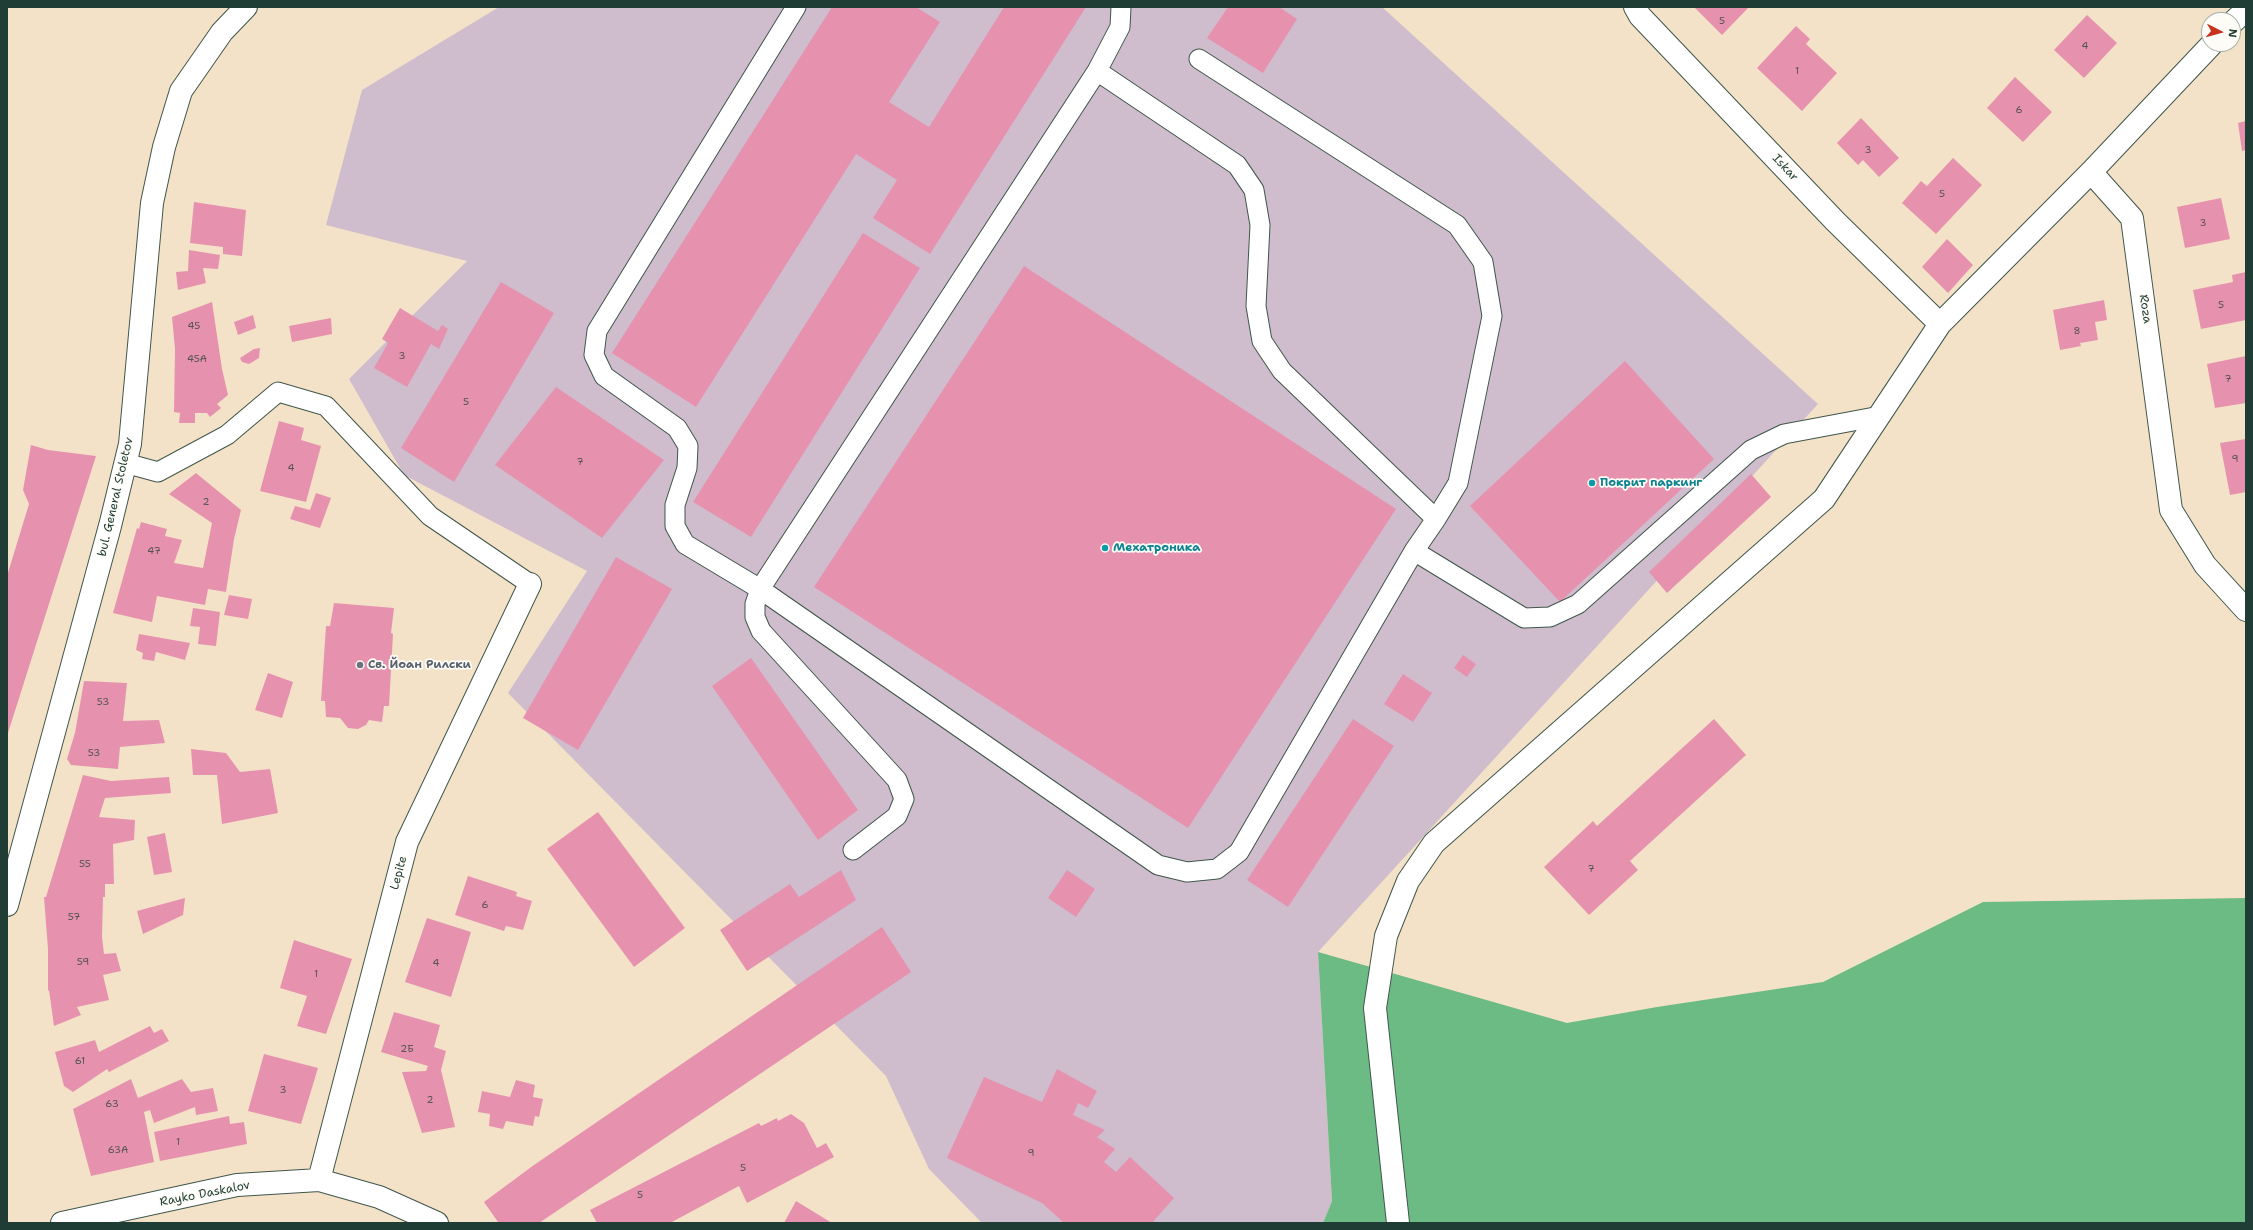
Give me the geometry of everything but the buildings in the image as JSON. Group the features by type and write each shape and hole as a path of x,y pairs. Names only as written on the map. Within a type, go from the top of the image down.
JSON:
{"street":[{"name":"bul. General Stoletov","path":"7,905 130,444 152,203 164,147 181,91 222,32 246,7"},
{"name":"Iskar","path":"1635,7 1640,16 1835,221 1940,324"},
{"path":"1398,1223 1375,1008 1386,936 1408,881 1434,843 1824,499 1940,324 2092,172 2204,52"},
{"name":"Roza","path":"2092,172 2132,218 2171,510 2205,565 2246,610"},
{"name":"Lepite","path":"318,1180 407,842 530,584"},
{"name":"Rayko Daskalov","path":"62,1223 237,1186 318,1180 379,1197 438,1223"}],"lane":[{"path":"796,7 597,331 594,355 604,376 677,428 688,446 687,468 675,505 674,526 685,544 760,589 1158,865 1187,872 1217,869 1239,852 1414,551 1458,483 1492,316 1483,262 1458,225 1199,59"},
{"path":"853,850 897,816 904,799 897,780 761,631 755,616 755,604 760,589 1097,71 1120,27 1121,7"},
{"path":"1097,71 1237,165 1254,190 1260,225 1256,306 1262,341 1282,371 1436,519"},
{"path":"125,463 158,472 226,435 278,392 326,406 430,516 530,584"},
{"path":"1414,551 1524,618 1550,617 1578,604 1751,450 1784,434 1880,416"}],"shaded area":[{"name":"Мехатроника","path":"499,7 1382,7 1818,404 1318,952 1332,1201 1323,1223 982,1223 929,1169 886,1076 508,693 587,571 404,475 349,379 467,261 326,225 362,90"}],"green space":[{"path":"2246,898 2246,1223 1323,1223 1332,1201 1318,952 1567,1023 1657,1007 1823,982 1983,902"}],"place":[{"name":"Покрит паркинг","path":"1592,483"},
{"name":"Мехатроника","path":"1105,548"},
{"name":"Св. Йоан Рилски","path":"360,665"}]}
